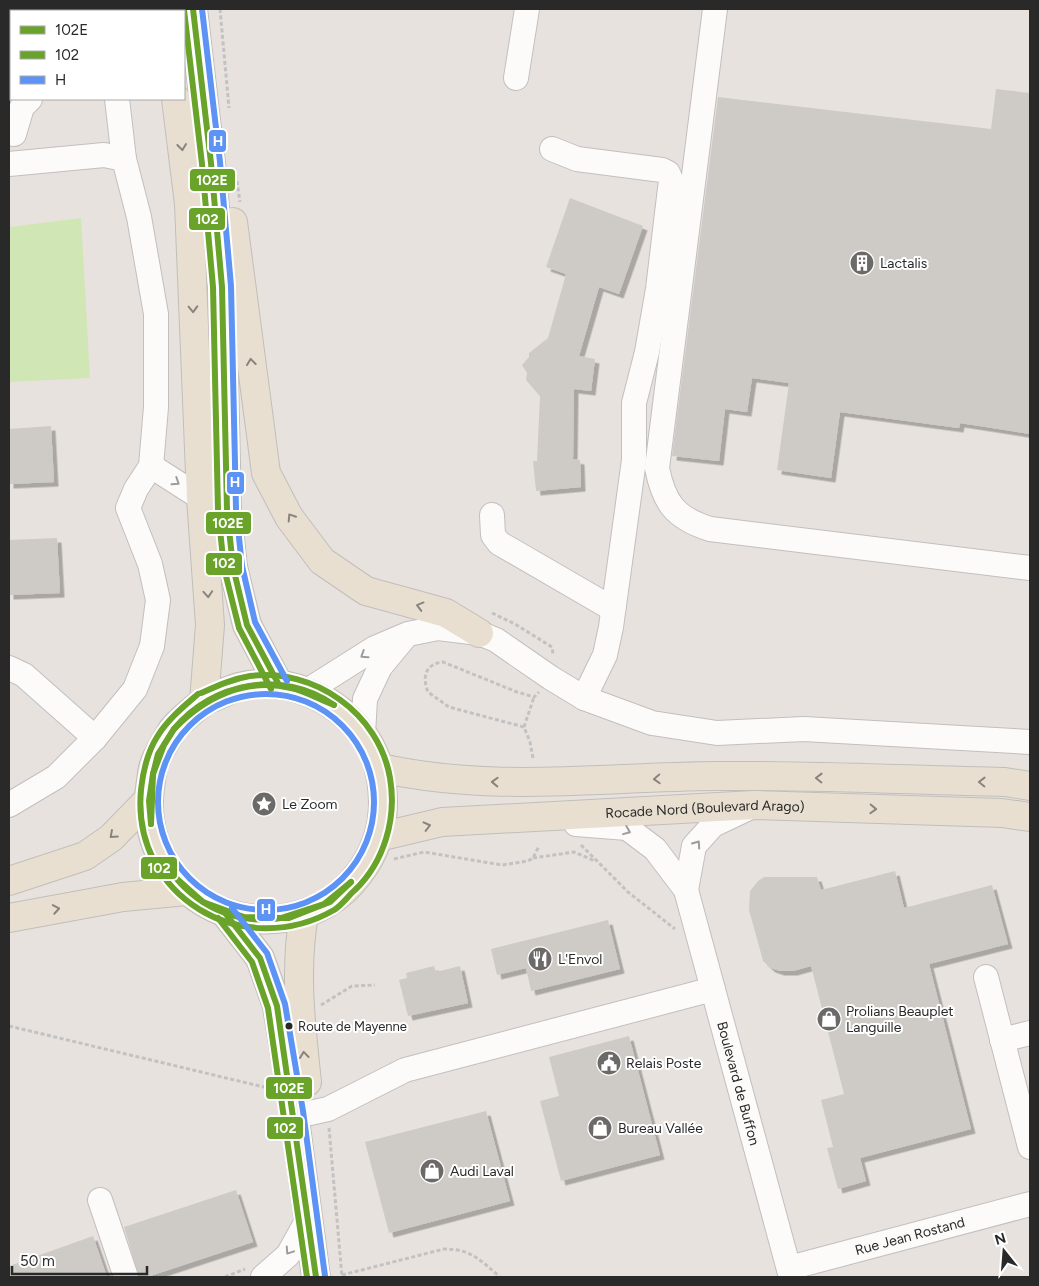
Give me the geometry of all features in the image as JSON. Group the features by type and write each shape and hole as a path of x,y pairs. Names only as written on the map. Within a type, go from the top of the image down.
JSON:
{"main road":[{"path":"193,9 211,163 222,287 227,510 233,567 247,625 279,684"},
{"path":"176,100 189,204 201,498 210,626 204,701"},
{"path":"211,163 228,192 238,250 266,473 289,517 322,561 366,591 482,621"},
{"path":"279,684 307,691 338,708 363,734 380,768 389,852 368,863 351,885 329,902 304,915 264,921 224,914 205,904 187,891 165,865 158,850 152,835 147,801 154,762 174,728 204,701 240,687 279,684"},
{"path":"380,768 423,778 543,784 714,776 1005,782 1030,786"},
{"path":"9,881 85,856 111,838 147,801"},
{"name":"Rocade Nord (Boulevard Arago)","path":"389,852 442,822 510,817 754,805 1002,813 1030,817"},
{"path":"9,918 123,897 187,891"},
{"path":"224,914 260,958 277,1006 308,1219 328,1277"},
{"path":"304,915 298,947 300,1019 328,1277"}],"street":[{"path":"516,78 528,9"},
{"path":"715,9 657,468 661,485 669,504 681,516 694,524 710,529 1030,568"},
{"path":"14,134 22,107 29,100"},
{"path":"9,805 56,777 95,738 135,690 152,646 158,600 150,564 128,508 136,489 151,466 156,407 156,314 138,217 124,158 117,100"},
{"path":"552,148 577,159 662,170 668,173 671,180 658,288 647,352 634,403 634,460 614,605 605,655 584,698"},
{"path":"9,164 104,155 124,158"},
{"path":"151,466 201,498"},
{"path":"492,515 493,535 499,543 606,604 614,605"},
{"path":"307,691 375,648 408,634 482,621 512,650 551,678 584,698 652,723 717,733 804,728 1030,742"},
{"path":"363,734 365,699 380,667 408,634"},
{"path":"9,668 24,675 95,738"},
{"path":"686,890 694,846 714,825 754,805"},
{"path":"510,817 626,828 655,849 686,890"},
{"name":"Boulevard de Buffon","path":"686,890 790,1272"},
{"path":"986,977 1002,1040 1026,1111 1030,1147"},
{"path":"310,1114 328,1109 405,1070 713,988"},
{"path":"1002,1040 1030,1033"},
{"path":"100,1200 126,1277"},
{"name":"Rue Jean Rostand","path":"790,1272 1030,1204"},
{"path":"263,1277 288,1254 308,1219"}],"path":[{"path":"220,9 229,112"},
{"path":"237,177 240,206"},
{"path":"482,621 515,624 552,648 553,654"},
{"path":"524,727 449,707 428,692 424,676 428,668 434,663 443,662 534,697"},
{"path":"533,758 530,742 524,727 534,697 540,691"},
{"path":"579,843 652,913 678,932"},
{"path":"533,858 539,846"},
{"path":"389,852 424,852 502,865 574,852 598,862"},
{"path":"320,1005 352,986 376,985"},
{"path":"9,1026 275,1090"},
{"path":"328,1277 444,1249 460,1249 470,1253 500,1277"}],"green space":[{"path":"81,218 90,378 9,382 9,227"}],"building":[{"name":"Lactalis","path":"996,89 1030,93 1030,434 960,423 959,428 840,412 831,478 777,470 789,383 752,378 747,412 725,409 719,461 672,456 718,97 991,129"},
{"path":"570,198 643,226 619,294 599,287 579,356 595,359 591,391 574,389 573,459 580,460 581,487 536,491 533,461 537,461 540,396 526,380 527,373 522,365 529,357 529,353 548,338 566,274 546,267"},
{"path":"51,426 54,482 9,484 9,429"},
{"path":"57,538 60,593 9,595 9,540"},
{"path":"895,871 904,908 992,885 1008,944 929,964 971,1129 860,1158 866,1181 838,1189 827,1148 833,1147 821,1100 844,1094 811,966 793,971 780,971 771,968 763,961 749,910 750,891 764,877 817,877 821,890"},
{"name":"L'Envol","path":"608,920 620,969 531,991 526,968 497,975 491,949"},
{"path":"434,966 436,972 460,966 468,1003 408,1016 399,980 407,978 406,973"},
{"name":"Bureau Vallée","path":"629,1036 660,1155 561,1181 540,1101 559,1096 549,1057"},
{"path":"486,1111 510,1201 389,1233 365,1142"},
{"path":"236,1190 253,1242 147,1277 139,1277 124,1227"},
{"path":"93,1236 107,1277 9,1277 9,1266"}],"transit line":[{"name":"102E","path":"193,9 211,163 222,287 227,510 233,567 247,625 279,685"},
{"name":"H","path":"202,9 220,162 231,286 236,509 242,566 255,622 287,681"},
{"name":"102","path":"185,19 202,164 213,287 218,510 224,568 239,628 271,689"},
{"name":"102","path":"198,694 161,731 146,762 141,790 143,828 154,861 174,889 200,910 230,923 264,928 299,924 334,910 355,890 374,866 381,853 390,824 392,809 390,778 383,755 372,734 358,715 340,700 320,688 297,679 274,675 250,676 219,685 201,693"},
{"name":"102E","path":"174,729 190,713 208,700 228,691 249,686 271,684 293,687 314,694 334,705"},
{"name":"102E","path":"174,729 213,699 227,692 258,685 274,685 297,689 334,705"},
{"name":"H","path":"266,694 297,699 317,707 342,726 361,751 369,771 374,802 369,833 361,853 342,878 317,897 297,905 266,910 235,905 215,897 190,878 171,853 163,833 158,802 163,771 171,751 190,726 215,707 235,699 266,694"},
{"name":"102E","path":"153,774 158,754 174,729"},
{"name":"102E","path":"153,774 164,745 174,729"},
{"name":"102E","path":"151,824 149,801 153,774"},
{"name":"102E","path":"151,824 153,774"},
{"name":"102E","path":"176,878 203,902 244,917 281,918"},
{"name":"102E","path":"176,878 198,898 223,912 251,919 281,918"},
{"name":"102E","path":"281,918 289,918 330,902 351,882"},
{"name":"102E","path":"281,918 324,904 351,882"},
{"name":"H","path":"232,908 267,953 285,1004 303,1111 325,1276"},
{"name":"102E","path":"225,913 260,958 277,1006 316,1277"},
{"name":"102","path":"218,918 252,962 268,1008 307,1277"}],"place":[{"name":"Lactalis","path":"862,263"},
{"name":"Le Zoom","path":"264,804"},
{"name":"L'Envol","path":"540,959"},
{"name":"Prolians Beauplet Languille","path":"829,1019"},
{"name":"Route de Mayenne","path":"289,1026"},
{"name":"Relais Poste","path":"609,1063"},
{"name":"Bureau Vallée","path":"600,1128"},
{"name":"Audi Laval","path":"432,1171"}]}
